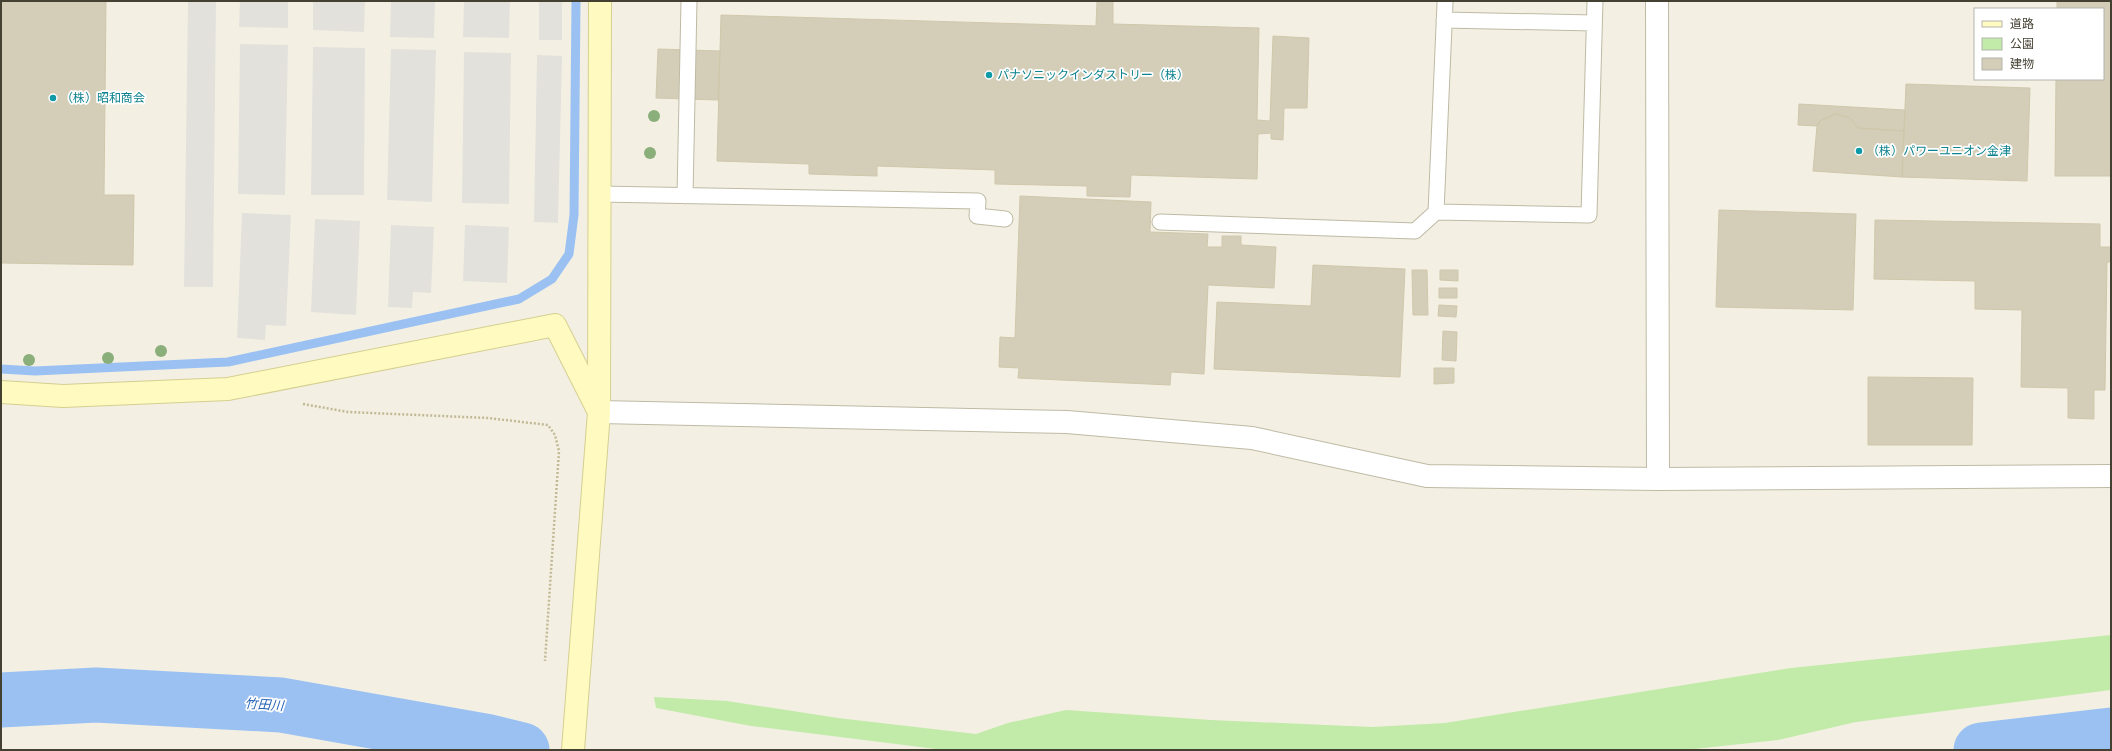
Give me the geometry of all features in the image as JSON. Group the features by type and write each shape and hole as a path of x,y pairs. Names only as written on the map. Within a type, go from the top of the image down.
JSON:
{"street":[{"path":"573,750 599,412 600,1"},
{"path":"1657,1 1658,479"},
{"path":"1,392 63,396 228,389 555,325 599,412"},
{"path":"599,412 1067,422 1252,438 1427,476 1658,479 2111,476"}],"lane":[{"path":"685,196 689,1"},
{"path":"1436,212 1589,215 1595,1"},
{"path":"1160,222 1416,231 1436,212 1445,3"},
{"path":"1444,20 1594,23"},
{"path":"599,194 978,202 977,216 1005,219"}],"path":[{"path":"296,402 348,412 488,418 548,426 555,435 559,451 545,661"}],"green space":[{"path":"2111,635 2111,690 1856,722 1778,740 1685,750 944,750 751,726 656,708 654,697 727,701 838,718 976,734 1008,723 1066,710 1211,720 1372,727 1445,723 1791,668"}],"shaded area":[{"path":"188,1 216,1 213,287 184,287"},
{"path":"240,1 288,1 288,28 239,27"},
{"path":"313,1 365,1 364,32 313,30"},
{"path":"391,1 435,1 434,38 390,37"},
{"path":"464,1 510,1 509,38 463,37"},
{"path":"539,1 562,1 562,40 539,40"},
{"path":"240,44 288,45 285,195 238,194"},
{"path":"313,47 365,48 364,195 311,195"},
{"path":"391,49 436,50 432,202 387,200"},
{"path":"464,52 511,53 509,204 462,203"},
{"path":"537,55 562,56 558,223 534,222"},
{"path":"242,213 291,215 286,326 266,325 265,340 237,338"},
{"path":"315,219 360,221 356,315 311,312"},
{"path":"391,225 434,227 431,293 413,292 412,308 388,307"},
{"path":"465,225 509,227 507,283 463,281"}],"building":[{"name":"（株）昭和商会","path":"1,1 106,1 104,195 134,195 133,265 1,263"},
{"name":"パナソニックインダストリー（株）","path":"1097,1 1113,1 1113,24 1259,28 1257,120 1270,121 1273,36 1309,38 1307,108 1284,108 1283,140 1271,139 1271,133 1258,134 1257,179 1131,175 1130,197 1087,196 1087,186 995,184 995,170 877,166 877,176 809,174 809,164 717,161 721,15 1096,26"},
{"path":"2057,1 2111,1 2111,176 2055,176 2056,80 2104,80 2104,8 2057,8"},
{"path":"658,49 720,51 718,100 656,98"},
{"path":"1906,84 2030,88 2027,181 1902,177"},
{"path":"1799,104 1905,110 1904,131 1858,128 1850,118 1836,114 1821,120 1817,126 1798,125"},
{"name":"（株）パワーユニオン金津","path":"1836,114 1850,118 1858,128 1904,131 1902,177 1813,171 1817,126 1821,120"},
{"path":"1020,196 1151,202 1150,232 1208,234 1207,247 1222,247 1222,236 1241,236 1241,245 1276,247 1274,288 1208,285 1204,374 1171,372 1170,385 1018,378 1019,368 999,367 1000,337 1015,338"},
{"path":"1719,210 1856,214 1853,310 1716,307"},
{"path":"1875,220 2100,224 2100,247 2111,247 2111,262 2107,262 2105,390 2094,390 2094,419 2068,418 2068,388 2021,387 2022,310 1975,309 1975,281 1874,279"},
{"path":"1313,265 1405,269 1400,377 1214,369 1217,302 1311,306"},
{"path":"1412,270 1427,270 1428,315 1413,315"},
{"path":"1440,270 1458,270 1458,281 1440,280"},
{"path":"1439,288 1457,288 1457,298 1439,298"},
{"path":"1439,305 1457,306 1456,317 1438,316"},
{"path":"1443,331 1457,332 1456,361 1442,360"},
{"path":"1434,368 1454,368 1454,383 1434,384"},
{"path":"1868,377 1973,378 1972,445 1868,445"}],"waterway":[{"path":"1,369 35,371 228,362 519,299 552,279 569,254 574,215 576,1"},
{"name":"竹田川","path":"1,700 96,695 281,705 485,741 522,750"},
{"name":"竹田川","path":"1981,750 2111,735"}],"place":[{"name":"パナソニックインダストリー（株）","path":"989,75"},
{"name":"（株）昭和商会","path":"53,98"},
{"name":"（株）パワーユニオン金津","path":"1859,151"}]}
